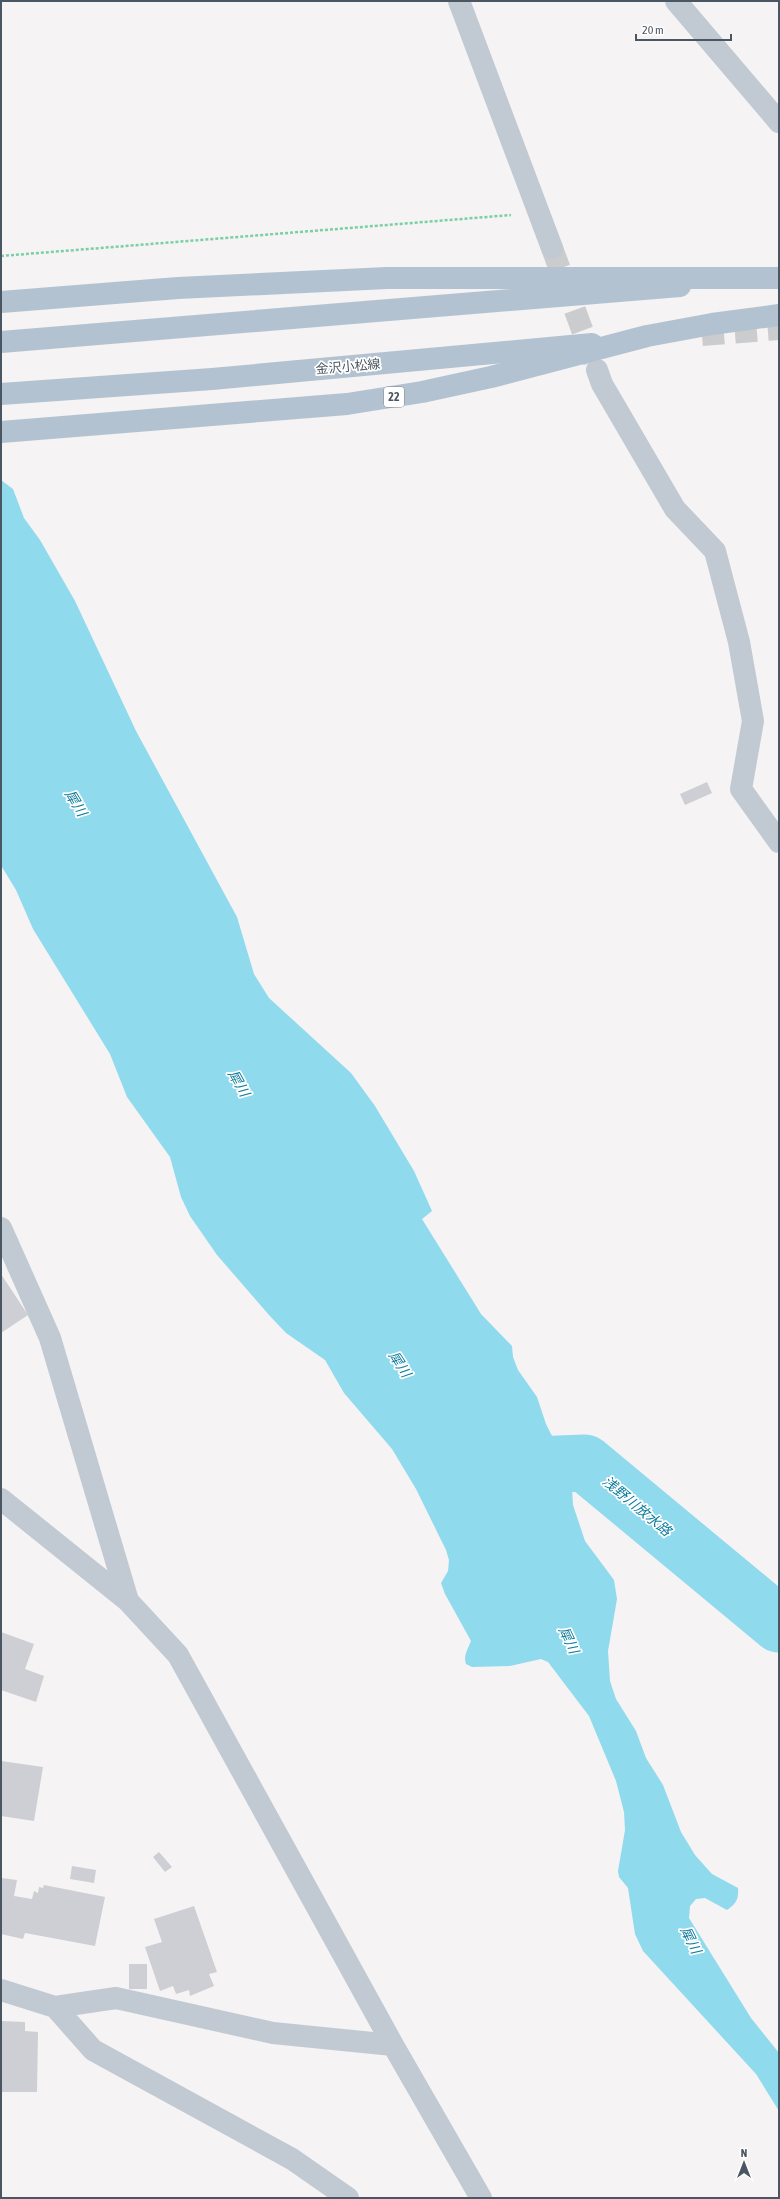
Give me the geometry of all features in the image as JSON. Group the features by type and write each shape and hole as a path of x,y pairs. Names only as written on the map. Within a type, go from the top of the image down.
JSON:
{"main road":[{"path":"1,302 178,288 387,278 779,278"},
{"path":"1,342 189,328 689,286"},
{"name":"22","path":"1,432 347,404 422,392 491,377 647,336 712,324 779,315"},
{"name":"金沢小松線","path":"1,394 212,379 694,335"}],"street":[{"path":"459,1 537,213 552,248"},
{"path":"676,1 779,122"},
{"path":"597,370 602,384 675,509 715,551 739,642 753,721 741,789 779,842"},
{"path":"1,1228 50,1338 128,1601"},
{"path":"1,1499 128,1601 178,1655 393,2045 481,2198"},
{"path":"1,1990 55,2007 116,1998 273,2033 393,2045"},
{"path":"55,2007 93,2050 292,2159 348,2198"}],"path":[{"path":"1,256 537,213"}],"water":[{"name":"犀川","path":"1,480 13,489 24,518 40,540 75,601 136,731 237,917 254,974 269,998 351,1073 375,1106 414,1171 432,1211 422,1219 481,1314 512,1346 513,1357 518,1370 537,1397 546,1424 558,1448 572,1488 573,1505 585,1541 614,1580 617,1599 608,1651 610,1681 616,1699 636,1731 646,1758 663,1785 681,1832 695,1855 712,1874 738,1888 736,1901 733,1906 727,1910 705,1898 696,1899 690,1906 689,1918 751,2018 779,2053 779,2111 756,2074 643,1951 635,1934 628,1888 619,1877 618,1871 625,1830 624,1812 616,1781 589,1716 548,1662 541,1659 510,1666 472,1667 466,1664 465,1655 471,1641 445,1594 441,1583 448,1571 449,1560 446,1550 416,1489 392,1449 344,1393 325,1360 286,1333 269,1315 217,1255 190,1216 181,1197 170,1157 127,1097 110,1054 33,929 16,890 2,867"}],"building":[{"path":"707,782 712,793 685,805 680,794"},
{"path":"1,1274 28,1315 1,1333"},
{"path":"1,1632 34,1644 25,1669 44,1676 36,1702 1,1690"},
{"path":"1,1761 43,1767 34,1821 1,1816"},
{"path":"159,1852 172,1867 165,1872 153,1857"},
{"path":"72,1866 96,1870 94,1883 70,1879"},
{"path":"1,1878 17,1880 14,1896 32,1899 34,1891 38,1893 39,1887 43,1888 44,1885 105,1897 95,1946 25,1933 23,1939 1,1934"},
{"path":"194,1906 217,1972 209,1974 214,1986 190,1996 189,1990 176,1994 173,1986 160,1991 145,1947 162,1942 154,1919"},
{"path":"129,1964 147,1964 147,1989 129,1989"},
{"path":"1,2021 25,2022 25,2031 38,2032 37,2092 1,2092"}],"waterway":[{"name":"浅野川放水路","path":"485,1467 585,1463 779,1624"}],"tunnel":[{"path":"552,248 594,362"},
{"path":"702,335 779,329"}]}
